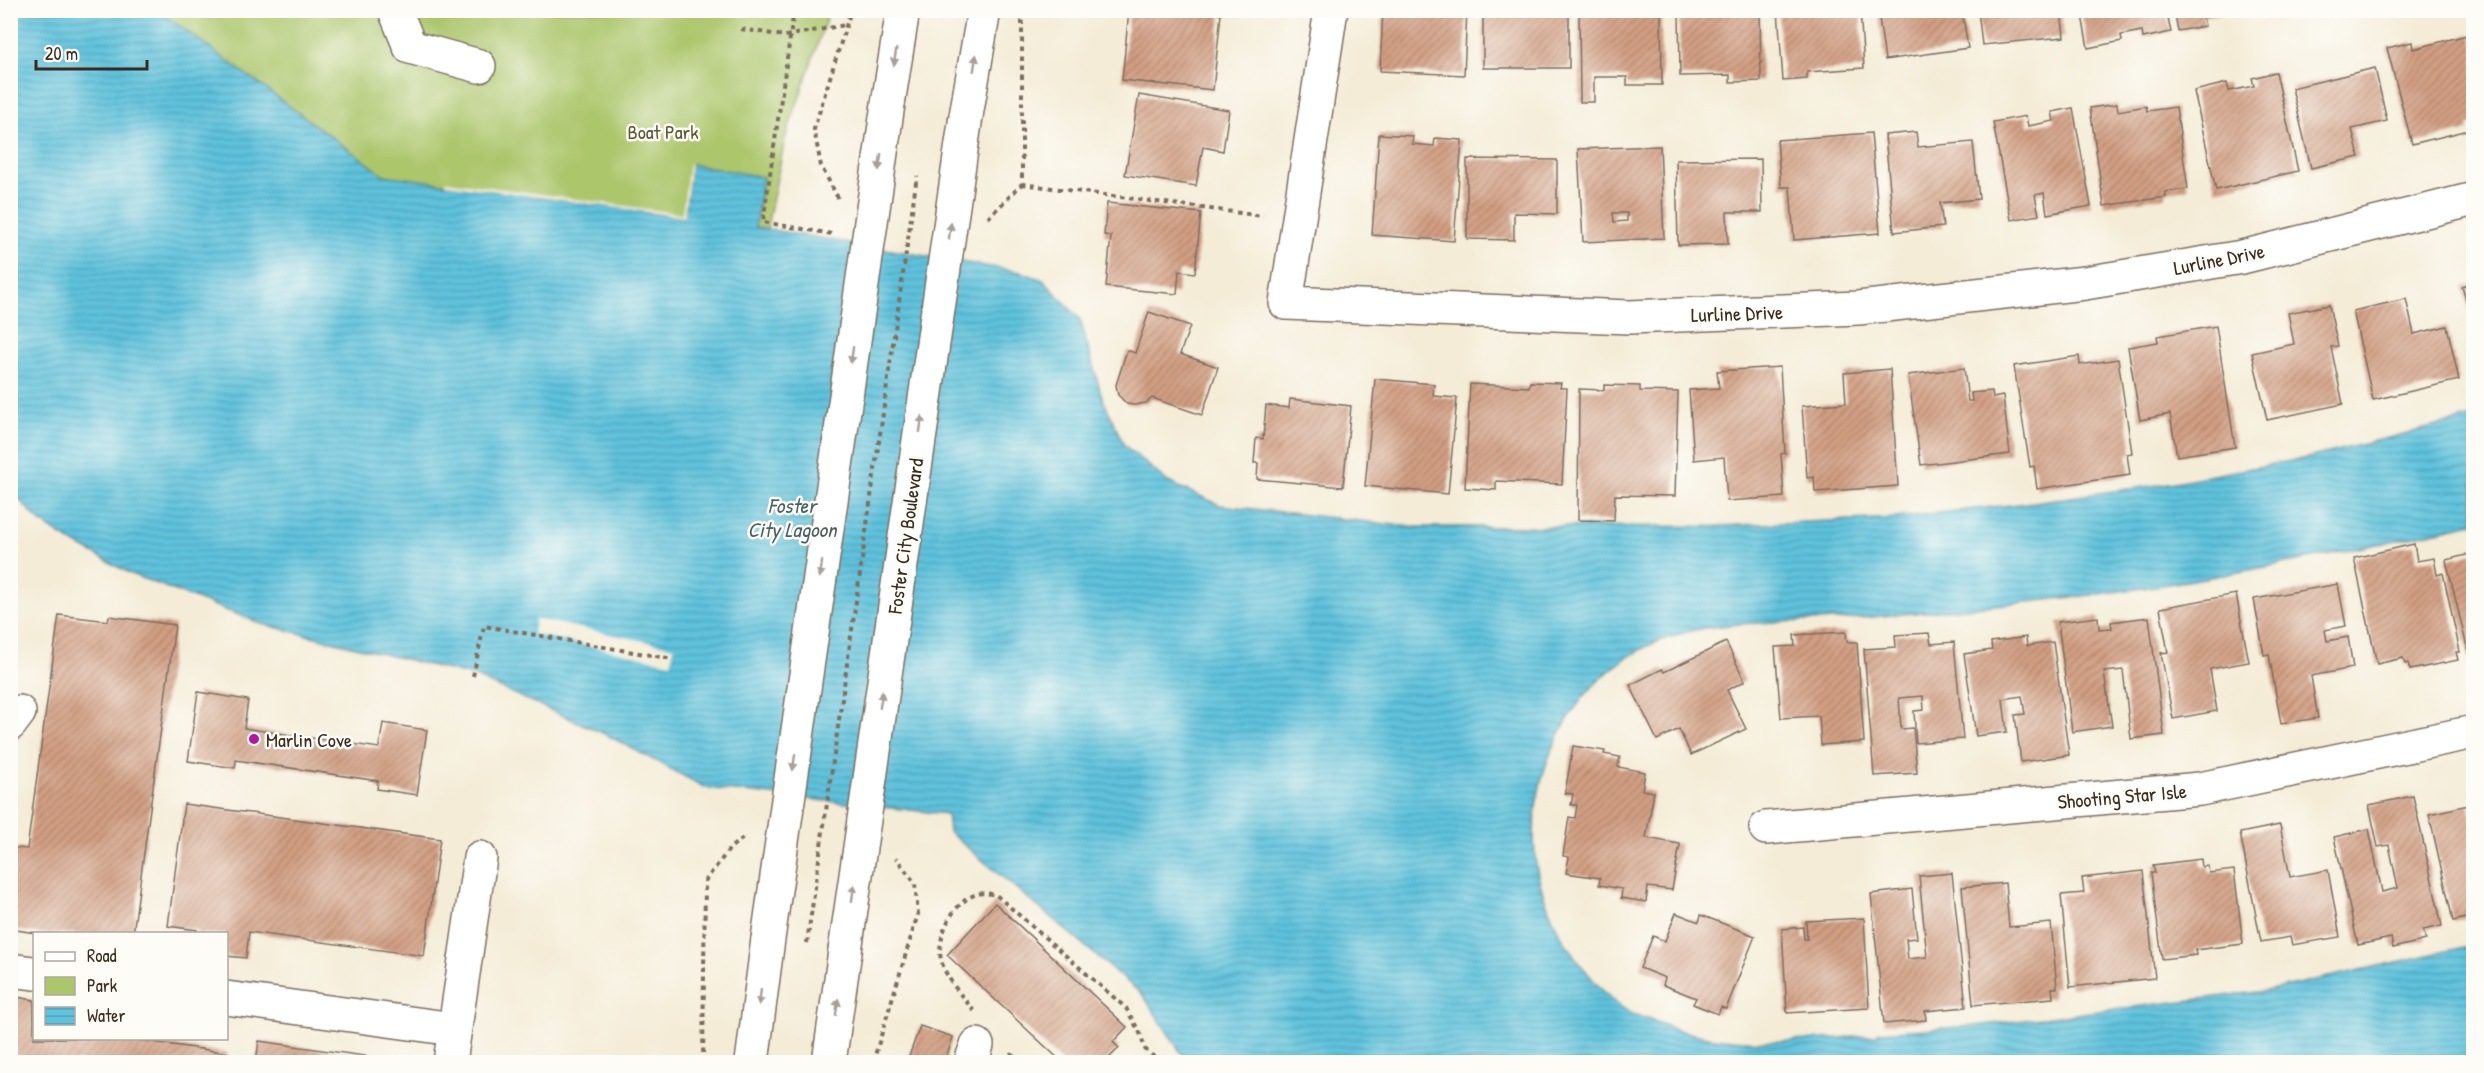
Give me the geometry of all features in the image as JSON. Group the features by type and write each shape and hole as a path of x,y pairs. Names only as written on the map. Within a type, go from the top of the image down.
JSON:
{"street":[{"path":"395,10 410,47 478,66"},
{"path":"752,1062 903,10"},
{"name":"Foster City Boulevard","path":"829,1062 966,116 984,10"},
{"name":"Lurline Drive","path":"1331,10 1286,303 1629,317 1858,308 2085,283 2242,257 2474,199"},
{"name":"Shooting Star Isle","path":"1766,828 2200,789 2474,732"},
{"path":"450,1062 480,858"},
{"path":"10,970 33,973"},
{"path":"228,998 454,1029"}],"path":[{"path":"794,10 763,222 832,234"},
{"path":"741,29 790,36 845,25"},
{"path":"807,943 918,166"},
{"path":"1022,184 1263,216"},
{"path":"473,676 484,626 673,659"},
{"path":"975,1012 947,974 941,959 941,941 946,926 961,903 977,894 996,895 1126,1008 1145,1049 1159,1062"},
{"path":"984,1053 1025,1062"}],"green space":[{"name":"Boat Park","path":"99,11 829,11 785,139 759,266 387,187"}],"water":[{"name":"Foster City Lagoon","path":"10,11 159,11 384,175 684,217 691,164 763,177 755,227 1021,272 1043,280 1080,319 1102,397 1124,445 1168,482 1220,505 1412,527 1716,526 1895,518 2158,485 2307,458 2473,417 2473,523 2214,577 2056,599 1849,619 1714,627 1688,632 1638,651 1613,668 1591,689 1572,712 1557,738 1538,795 1535,855 1543,894 1558,930 1573,954 1597,984 1623,1008 1636,1016 1703,1036 1761,1042 1790,1041 1975,1026 2266,991 2473,945 2473,1062 1187,1062 1143,995 949,832 947,814 706,788 607,735 473,676 262,624 131,574 60,535 37,519 10,489"}],"pier":[{"path":"689,163 691,164 684,217 446,184 446,181 682,214"},
{"path":"535,619 674,647 671,663 533,634"}],"building":[{"path":"1129,10 1192,10 1221,14 1213,90 1122,80"},
{"path":"1383,10 1467,10 1464,75 1380,71"},
{"path":"1483,10 1569,10 1569,68 1483,68"},
{"path":"1579,10 1661,10 1662,85 1627,85 1627,77 1594,77 1594,102 1580,102"},
{"path":"1679,10 1760,10 1761,81 1730,82 1730,75 1680,76"},
{"path":"1778,10 1860,10 1864,68 1807,72 1807,79 1783,81"},
{"path":"1878,10 1962,10 1968,48 1885,60"},
{"path":"1978,10 2061,10 2064,37 1982,45"},
{"path":"2081,10 2166,10 2171,32 2143,38 2142,31 2121,35 2122,41 2088,48"},
{"path":"2174,10 2232,10 2232,12 2203,17 2205,26 2178,31"},
{"path":"2471,34 2474,45 2474,124 2468,125 2469,130 2412,144 2387,48 2412,42 2413,49"},
{"path":"2375,68 2387,121 2352,129 2359,157 2311,168 2292,88"},
{"path":"2276,72 2298,171 2216,190 2194,91 2227,83 2229,91 2254,86 2252,78"},
{"path":"1139,95 1229,110 1223,151 1203,147 1196,186 1125,175"},
{"path":"2117,104 2118,111 2146,106 2147,111 2176,107 2188,189 2165,192 2166,197 2104,206 2090,108"},
{"path":"2073,108 2091,206 2047,214 2044,193 2035,195 2039,215 2011,220 1993,122 2026,116 2028,126 2054,121 2052,112"},
{"path":"1916,132 1918,147 1973,142 1979,199 1940,203 1943,227 1894,232 1885,135"},
{"path":"1871,133 1880,233 1794,240 1790,187 1781,187 1777,140"},
{"path":"1379,134 1413,136 1412,144 1434,146 1435,138 1462,140 1454,241 1372,235"},
{"path":"1660,146 1664,238 1583,242 1578,149","holes":["1613,213 1627,213 1627,221 1614,222"]},
{"path":"1467,159 1557,160 1557,214 1514,213 1514,240 1467,239"},
{"path":"1761,159 1762,212 1727,212 1728,244 1678,245 1676,160"},
{"path":"1107,203 1201,213 1195,273 1179,271 1177,294 1106,287 1111,236 1104,235"},
{"path":"2474,283 2474,322 2473,322 2462,287"},
{"path":"2406,299 2414,334 2447,326 2459,380 2373,400 2353,311"},
{"path":"2329,305 2338,346 2331,347 2343,404 2267,420 2252,353 2294,344 2288,313"},
{"path":"1149,312 1190,326 1180,354 1218,367 1202,415 1152,398 1146,403 1127,404 1118,395 1116,385 1127,350 1135,353"},
{"path":"2216,326 2235,447 2177,456 2170,414 2140,420 2128,347 2158,342 2157,336"},
{"path":"2079,356 2080,365 2118,359 2132,453 2127,454 2130,475 2037,489 2034,466 2030,467 2014,366"},
{"path":"1780,367 1785,453 1781,454 1784,497 1727,501 1724,457 1694,460 1689,390 1719,388 1717,371"},
{"path":"1964,368 1968,401 1972,401 1971,393 1992,391 1993,398 2003,396 2010,454 1921,465 1908,375"},
{"path":"1890,369 1898,486 1815,492 1814,477 1807,478 1802,406 1846,403 1844,373"},
{"path":"1375,379 1434,384 1433,396 1457,398 1448,494 1365,486"},
{"path":"1530,382 1561,383 1560,388 1567,388 1562,484 1496,481 1496,490 1465,488 1470,384 1529,387"},
{"path":"1604,385 1640,386 1640,391 1678,392 1675,496 1615,495 1614,521 1578,520 1579,389 1604,390"},
{"path":"1290,399 1351,406 1343,487 1257,479 1258,463 1254,463 1256,438 1263,439 1266,405 1289,408"},
{"path":"2414,544 2417,561 2434,558 2437,575 2443,573 2460,652 2456,652 2458,660 2410,670 2403,658 2377,664 2354,558"},
{"path":"2474,553 2474,672 2473,672 2446,560"},
{"path":"2338,584 2346,626 2325,630 2327,641 2348,637 2353,668 2311,676 2318,718 2281,724 2269,654 2264,655 2254,599"},
{"path":"2236,594 2249,662 2210,669 2217,711 2173,719 2161,653 2168,652 2160,608"},
{"path":"59,615 108,621 109,616 175,625 133,932 33,933 10,929 10,847 27,849"},
{"path":"2098,617 2099,629 2112,628 2111,622 2149,617 2164,735 2131,739 2123,670 2104,672 2112,726 2072,732 2058,622"},
{"path":"1846,632 1847,642 1857,642 1864,742 1821,745 1819,716 1781,718 1775,647 1795,646 1794,635"},
{"path":"1929,633 1931,644 1954,642 1963,739 1916,743 1914,711 1924,710 1923,696 1899,698 1901,729 1913,728 1917,773 1874,776 1864,649 1896,647 1895,635"},
{"path":"2026,637 2027,646 2053,642 2069,755 2021,762 2015,715 2025,714 2022,696 2003,699 2007,732 1976,736 1964,654 1992,650 1991,642"},
{"path":"1726,642 1745,681 1727,690 1746,729 1691,755 1679,729 1657,740 1630,685 1662,669 1664,672"},
{"name":"Marlin Cove","path":"198,692 248,700 244,728 379,748 383,723 427,730 417,795 377,789 378,781 236,760 235,768 188,761"},
{"path":"1573,746 1605,751 1604,754 1620,757 1618,767 1645,772 1642,790 1654,792 1646,838 1680,844 1672,890 1648,887 1646,902 1621,898 1622,889 1599,885 1600,878 1566,873 1569,857 1563,856 1569,817 1575,818 1577,805 1571,805 1573,794 1565,793"},
{"path":"2413,796 2442,926 2423,930 2426,940 2393,948 2391,938 2358,945 2334,837 2369,829 2382,892 2398,888 2389,845 2378,847 2369,805"},
{"path":"184,804 440,839 424,956 249,932 246,958 228,956 228,932 197,932 197,930 168,926"},
{"path":"2469,805 2474,823 2474,922 2471,922 2470,917 2453,921 2429,814"},
{"path":"2280,825 2290,877 2328,870 2340,937 2292,945 2290,937 2261,942 2240,833"},
{"path":"2201,859 2202,867 2208,866 2209,873 2234,870 2243,944 2195,950 2196,955 2162,959 2151,873 2155,873 2153,865"},
{"path":"2143,871 2155,978 2070,987 2061,895 2084,893 2082,878"},
{"path":"1952,873 1966,1007 1925,1011 1926,1020 1884,1024 1871,894 1912,889 1917,938 1906,939 1908,959 1927,957 1919,876"},
{"path":"2005,883 2009,927 2051,923 2057,988 2052,988 2053,998 1973,1005 1962,887"},
{"path":"995,903 1127,1027 1113,1042 1119,1048 1105,1062 1062,1062 947,955"},
{"path":"1676,913 1699,922 1701,915 1755,936 1726,1009 1721,1007 1718,1014 1693,1004 1696,998 1663,985 1665,978 1640,968 1653,936 1665,941"},
{"path":"1864,918 1869,1008 1787,1013 1782,929 1803,927 1804,939 1807,939 1806,921"},
{"path":"10,996 33,1000 33,1040 139,1040 228,1053 226,1062 10,1062"},
{"path":"920,1026 953,1037 945,1062 907,1062"},
{"path":"259,1041 386,1059 385,1062 256,1062"}],"place":[{"name":"Marlin Cove","path":"254,739"}]}
